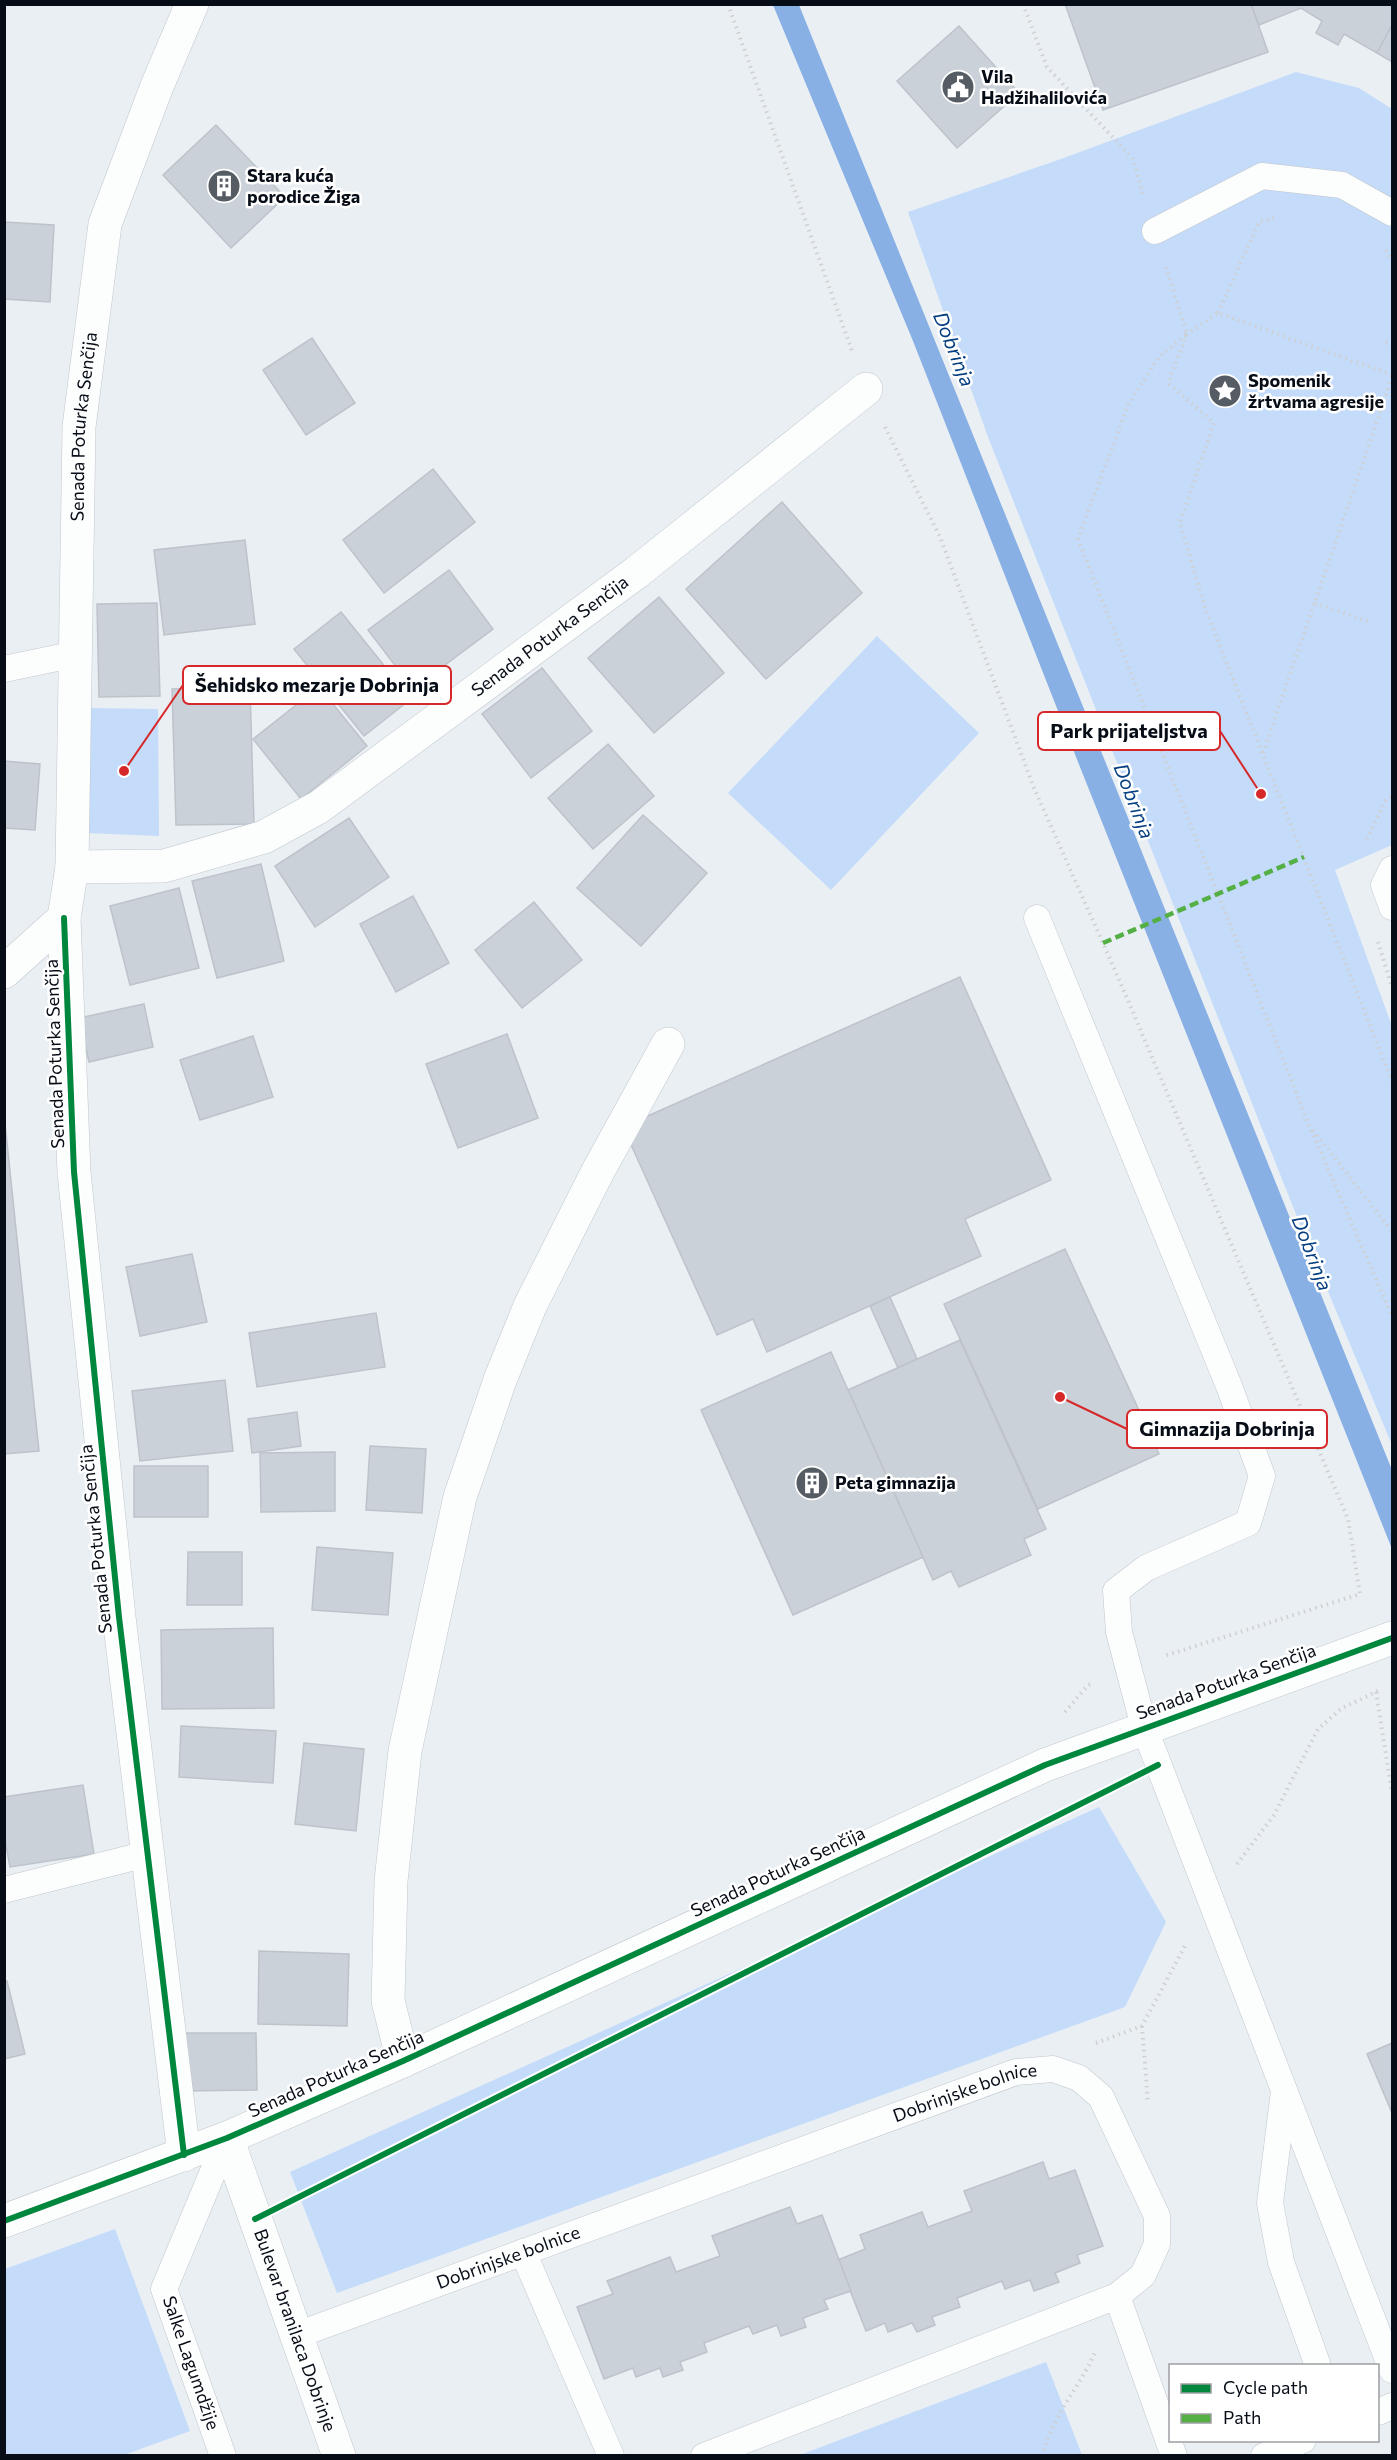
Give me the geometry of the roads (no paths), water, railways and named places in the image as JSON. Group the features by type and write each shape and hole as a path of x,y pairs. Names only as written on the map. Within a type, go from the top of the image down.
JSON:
{"street":[{"name":"Senada Poturka Senčija","path":"184,2155 119,1617 74,1172 64,918 72,867 79,427 105,224 157,86 192,4"},
{"name":"Senada Poturka Senčija","path":"72,867 164,866 264,837 319,807 637,572 866,389"},
{"name":"Senada Poturka Senčija","path":"4,972 64,918"},
{"path":"403,2061 388,2001 391,1881 405,1751 460,1497 500,1380 530,1306 597,1173 668,1044"},
{"name":"Senada Poturka Senčija","path":"4,2221 184,2155 403,2061 1045,1765 1392,1638"},
{"name":"Bulevar branilaca Dobrinje","path":"226,2138 339,2456"}],"lane":[{"path":"1155,231 1262,176 1342,185 1392,213"},
{"path":"4,669 76,654"},
{"path":"1392,869 1384,885 1392,907"},
{"path":"1037,918 1229,1386 1262,1476 1248,1523 1146,1568 1116,1591 1119,1632 1144,1727 1392,2370"},
{"path":"4,1890 147,1854"},
{"name":"Dobrinjske bolnice","path":"297,2335 1016,2072 1053,2069 1079,2078 1101,2097 1157,2216 1157,2244 1143,2275 1117,2296 704,2456"},
{"path":"1284,2088 1270,2203 1281,2262 1317,2364"},
{"name":"Salke Lagumdžije","path":"223,2456 164,2289 226,2138"},
{"path":"523,2252 611,2456"},
{"path":"1117,2296 1169,2442"},
{"path":"1264,2456 1298,2442"}],"water":[{"name":"Dobrinja","path":"773,5 799,5 1392,1470 1392,1549 913,341"}],"place":[{"name":"Vila Hadžihalilovića","path":"958,87"},
{"name":"Stara kuća porodice Žiga","path":"224,186"},
{"name":"Spomenik žrtvama agresije","path":"1225,391"},
{"name":"Šehidsko mezarje Dobrinja","path":"124,771"},
{"name":"Park prijateljstva","path":"1261,794"},
{"name":"Gimnazija Dobrinja","path":"1060,1397"},
{"name":"Peta gimnazija","path":"812,1483"}]}
